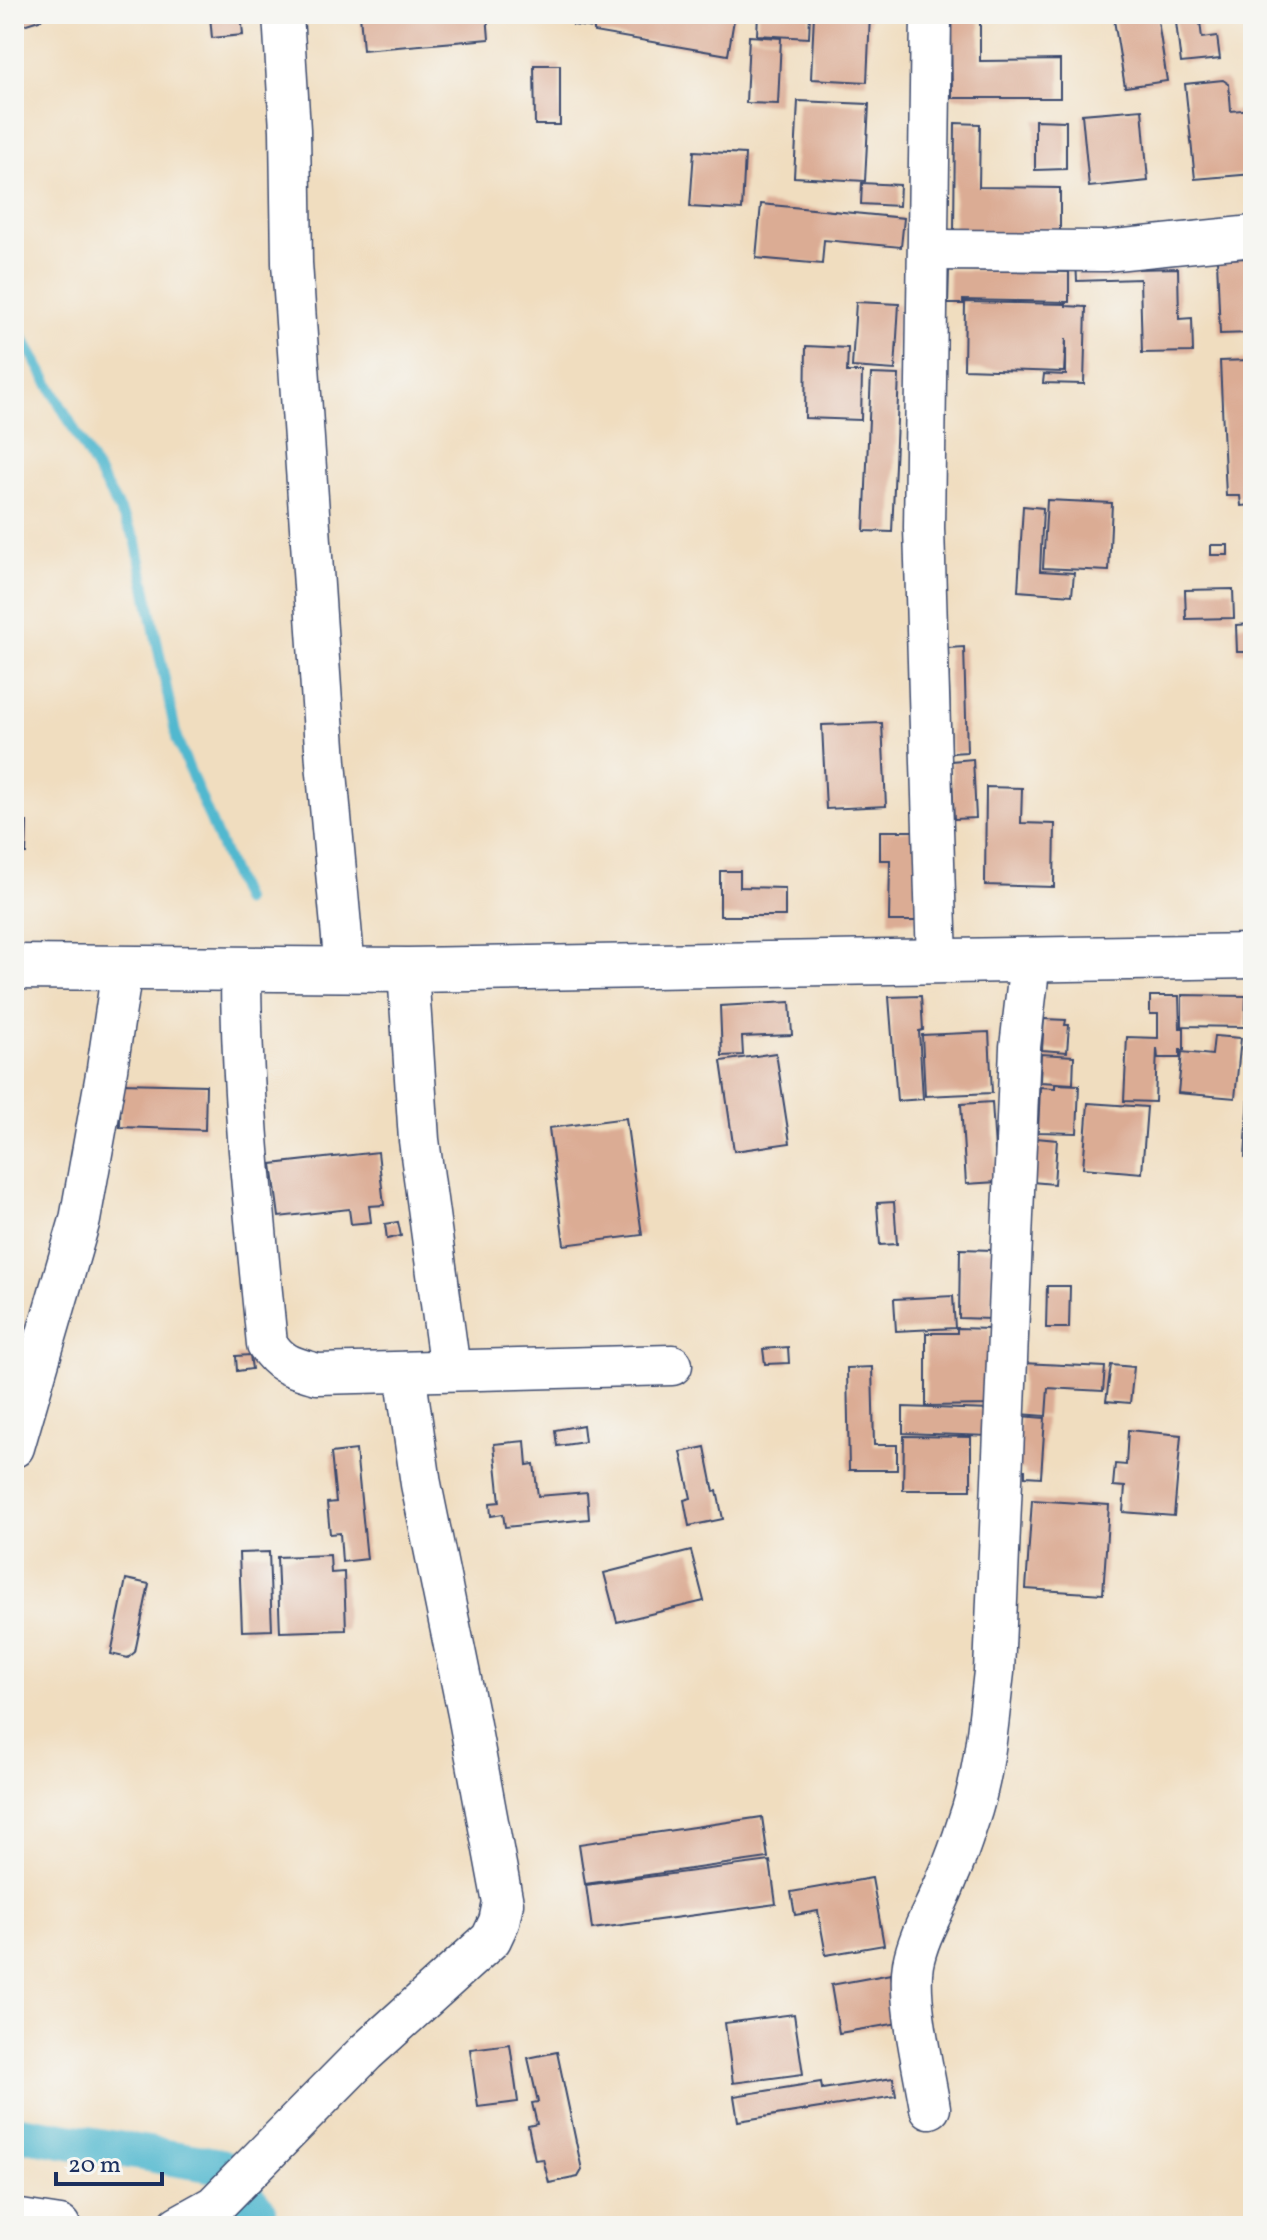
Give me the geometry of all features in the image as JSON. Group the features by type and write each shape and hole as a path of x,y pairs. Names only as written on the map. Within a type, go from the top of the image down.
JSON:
{"main road":[{"path":"14,967 408,970 1253,956"}],"street":[{"path":"283,14 290,130 293,278 326,762 345,970"},
{"path":"931,14 924,528 937,962"},
{"path":"929,250 1105,251 1253,236"},
{"path":"930,2108 916,2018 913,1965 924,1927 948,1879 970,1818 982,1770 994,1672 1020,1047 1030,961"},
{"path":"14,1447 80,1220 122,969"},
{"path":"241,970 247,1140 267,1344 276,1358 317,1374 672,1365"},
{"path":"408,970 419,1140 450,1370"},
{"path":"178,2226 214,2206 366,2052 491,1939 499,1922 503,1903 421,1484 405,1372"},
{"path":"14,2219 60,2226"}],"building":[{"path":"14,14 41,14 42,19 14,28"},
{"path":"241,14 243,35 212,38 210,16"},
{"path":"360,14 487,14 489,39 363,50"},
{"path":"575,14 735,14 728,55 594,32 594,28 573,25"},
{"path":"758,14 810,14 809,38 757,35"},
{"path":"814,14 870,15 867,82 811,79"},
{"path":"968,14 980,23 980,61 1060,60 1060,98 952,98 951,21"},
{"path":"1113,14 1157,14 1167,81 1125,87"},
{"path":"1175,14 1199,14 1202,38 1217,36 1220,59 1181,63"},
{"path":"749,36 781,38 778,104 746,103"},
{"path":"534,65 560,65 560,125 535,125"},
{"path":"1223,80 1229,84 1231,111 1253,109 1253,174 1195,179 1185,84"},
{"path":"798,101 869,104 865,181 794,177"},
{"path":"1142,109 1148,181 1089,187 1082,114"},
{"path":"1035,120 1066,121 1066,169 1035,170"},
{"path":"955,123 980,124 979,187 1060,188 1060,235 954,234"},
{"path":"694,151 745,154 742,210 690,207"},
{"path":"862,183 900,185 899,206 861,204"},
{"path":"761,204 904,218 901,247 824,240 822,264 756,258"},
{"path":"1139,258 1139,269 1178,268 1179,319 1192,318 1193,352 1142,353 1140,279 1077,281 1076,260"},
{"path":"1253,258 1253,333 1220,334 1217,259"},
{"path":"949,270 1069,272 1069,302 963,300 963,304 948,304"},
{"path":"856,302 899,304 895,370 852,367"},
{"path":"965,302 1086,307 1084,384 1043,383 1044,374 1066,375 1066,338 1064,372 964,369"},
{"path":"806,346 848,348 847,372 862,372 861,420 805,418"},
{"path":"1250,360 1253,505 1241,506 1240,496 1226,496 1220,361"},
{"path":"871,374 899,375 892,532 864,531"},
{"path":"1047,500 1112,503 1109,571 1043,568"},
{"path":"1023,506 1043,508 1040,571 1074,573 1072,595 1018,591"},
{"path":"1211,545 1228,545 1228,555 1211,555"},
{"path":"1233,589 1234,618 1186,619 1185,590"},
{"path":"1253,624 1253,652 1237,652 1236,625"},
{"path":"964,647 967,752 951,753 948,648"},
{"path":"882,723 886,806 826,809 822,725"},
{"path":"973,759 976,818 954,819 951,761"},
{"path":"986,787 1022,788 1021,823 1055,824 1054,887 985,885"},
{"path":"14,822 27,822 26,854 14,854"},
{"path":"880,831 917,831 916,921 889,921 890,860 880,860"},
{"path":"720,871 740,871 740,887 785,888 785,916 720,916"},
{"path":"1182,995 1246,996 1245,1027 1182,1026"},
{"path":"921,996 923,1030 919,1031 923,1099 897,1101 889,997"},
{"path":"1150,996 1179,996 1184,1050 1180,1050 1180,1058 1158,1058 1157,1048 1155,1102 1124,1101 1127,1037 1158,1038 1158,1014 1150,1014"},
{"path":"790,1002 792,1035 742,1037 743,1055 722,1056 720,1006"},
{"path":"1044,1019 1066,1020 1065,1025 1069,1025 1067,1052 1042,1050"},
{"path":"989,1032 992,1093 925,1096 922,1035"},
{"path":"1214,1036 1241,1038 1235,1098 1178,1093 1182,1052 1212,1055"},
{"path":"776,1053 790,1143 734,1151 721,1061"},
{"path":"1041,1054 1074,1056 1073,1084 1040,1082"},
{"path":"121,1083 206,1085 205,1130 120,1127"},
{"path":"1055,1084 1079,1085 1077,1133 1038,1132 1040,1087 1055,1088"},
{"path":"1249,1095 1253,1095 1253,1158 1245,1157"},
{"path":"992,1102 997,1182 966,1184 961,1104"},
{"path":"1088,1103 1147,1107 1142,1173 1083,1168"},
{"path":"626,1118 642,1235 564,1245 549,1128"},
{"path":"1036,1138 1057,1140 1054,1184 1032,1182"},
{"path":"378,1152 384,1205 369,1206 371,1222 351,1224 349,1209 279,1217 272,1164"},
{"path":"894,1202 897,1244 880,1245 877,1203"},
{"path":"398,1222 401,1236 387,1239 385,1224"},
{"path":"960,1249 993,1250 992,1319 959,1318"},
{"path":"1047,1286 1070,1286 1069,1328 1046,1328"},
{"path":"953,1296 955,1328 896,1331 894,1299"},
{"path":"957,1328 990,1329 989,1405 926,1406 926,1333 957,1333"},
{"path":"788,1347 789,1363 765,1364 763,1349"},
{"path":"250,1355 252,1369 237,1371 236,1356"},
{"path":"1022,1363 1105,1367 1103,1391 1048,1388 1046,1416 1020,1414"},
{"path":"1111,1365 1134,1367 1130,1403 1106,1401"},
{"path":"872,1367 874,1445 897,1445 897,1470 849,1470 847,1368"},
{"path":"903,1407 991,1410 991,1436 903,1433"},
{"path":"1020,1416 1045,1418 1041,1477 1025,1476 1025,1470 1016,1470"},
{"path":"583,1425 585,1442 557,1446 555,1430"},
{"path":"1128,1430 1181,1435 1174,1516 1123,1512 1125,1487 1113,1486 1115,1464 1126,1465"},
{"path":"904,1436 971,1437 971,1490 903,1490"},
{"path":"525,1441 527,1465 534,1464 538,1496 587,1492 589,1519 505,1527 503,1514 491,1516 490,1503 500,1502 494,1444"},
{"path":"705,1447 723,1519 689,1526 684,1500 691,1498 681,1452"},
{"path":"356,1450 367,1559 342,1562 340,1533 330,1534 327,1503 336,1502 331,1453"},
{"path":"1032,1500 1109,1505 1103,1594 1026,1589"},
{"path":"691,1551 704,1601 617,1622 604,1573"},
{"path":"269,1552 272,1630 242,1631 239,1553"},
{"path":"330,1555 331,1573 344,1572 346,1630 280,1632 277,1557"},
{"path":"126,1579 149,1584 135,1652 128,1658 111,1654"},
{"path":"762,1817 768,1858 585,1884 579,1844"},
{"path":"770,1861 776,1904 592,1929 586,1885"},
{"path":"872,1878 884,1945 826,1955 818,1911 795,1915 791,1892"},
{"path":"891,1974 899,2023 839,2033 831,1985"},
{"path":"794,2014 803,2074 733,2083 725,2023"},
{"path":"510,2044 518,2102 478,2107 470,2049"},
{"path":"557,2052 582,2170 578,2177 549,2183 543,2159 535,2160 528,2126 537,2124 532,2103 538,2102 528,2058"},
{"path":"893,2078 896,2096 738,2121 734,2096 821,2082 822,2089"}],"waterway":[{"path":"14,322 136,540 177,740 244,901"},
{"path":"14,2132 221,2166 259,2212 254,2226"}]}
